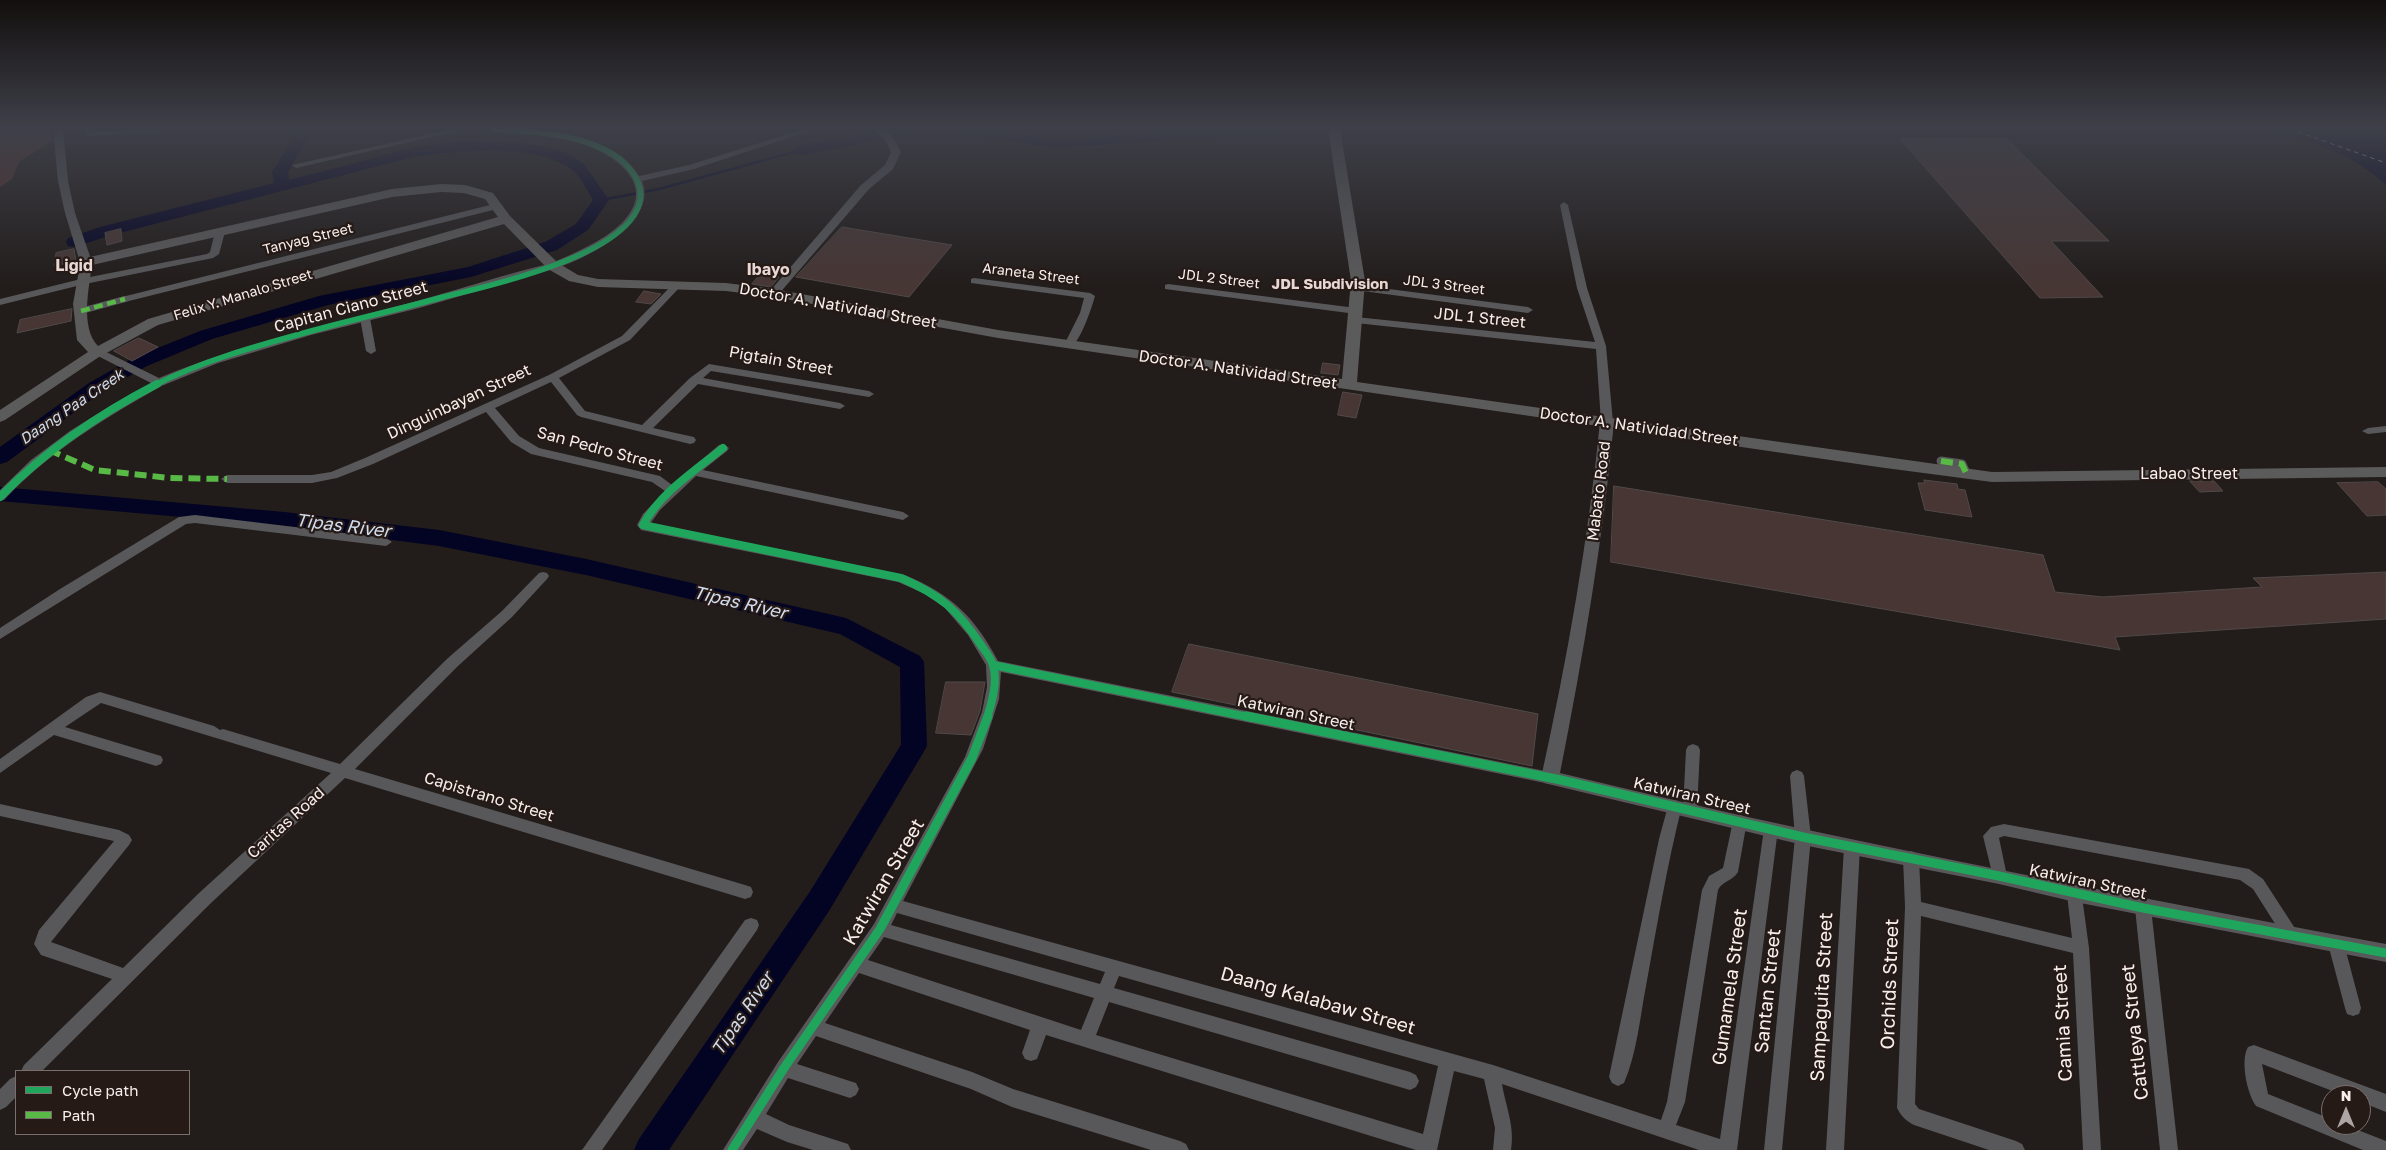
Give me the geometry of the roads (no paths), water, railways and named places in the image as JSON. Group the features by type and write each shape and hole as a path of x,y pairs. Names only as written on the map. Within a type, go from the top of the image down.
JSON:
{"main road":[{"path":"1343,183 1355,254 1358,288 1349,386"},
{"path":"96,352 84,340 80,304 85,281 86,262 421,188 465,189 489,196 498,206"},
{"name":"Doctor A. Natividad Street","path":"498,206 506,219 553,266 574,278 598,283 734,288 774,293 1069,345 1992,477"},
{"name":"Felix Y. Manalo Street","path":"0,417 96,352 153,322 506,219"},
{"name":"Labao Street","path":"1992,477 2386,472"}],"street":[{"path":"63,183 86,262"},
{"path":"553,266 591,249 616,232 636,211 641,193 638,183"},
{"path":"774,293 870,183"},
{"name":"Mabato Road","path":"1550,778 1576,656 1603,472 1607,422 1601,346 1582,288 1564,205"},
{"name":"Tanyag Street","path":"125,299 498,206"},
{"path":"0,302 85,281 210,256 214,254 220,232"},
{"name":"Capitan Ciano Street","path":"159,383 222,357 307,332 365,318 553,266"},
{"name":"Araneta Street","path":"974,281 1090,296 1085,314 1069,345"},
{"name":"Dinguinbayan Street","path":"227,479 312,479 333,475 369,461 553,377 626,338 678,286"},
{"name":"JDL 2 Street","path":"1168,287 1356,316"},
{"name":"JDL 3 Street","path":"1358,288 1528,310"},
{"path":"81,312 125,299"},
{"name":"JDL 1 Street","path":"1356,316 1601,346"},
{"path":"365,318 372,351"},
{"path":"96,352 159,383"},
{"name":"Pigtain Street","path":"644,430 706,368 714,366 869,394"},
{"path":"553,377 581,413 590,417 690,440"},
{"path":"694,380 840,406"},
{"path":"0,497 10,485 49,450 103,414 159,383"},
{"path":"804,399 817,384"},
{"name":"San Pedro Street","path":"488,408 514,439 535,451 656,479 671,490 646,518 643,525 651,530 901,578 929,589 963,616 993,665"},
{"path":"2368,431 2386,429"},
{"path":"671,490 723,448"},
{"path":"1942,461 1962,464 1966,473"},
{"path":"693,472 904,516"},
{"path":"0,634 64,592 183,520 195,519 386,542"},
{"name":"Caritas Road","path":"31,1070 229,874 343,771 453,662 507,614 543,576"},
{"name":"Katwiran Street","path":"732,1150 784,1068 880,929 894,905 981,738 994,682 993,665 1550,778 1803,837 1999,876 2075,894 2386,953"},
{"name":"Capistrano Street","path":"0,767 91,701 100,697 745,892"},
{"path":"52,729 156,760"},
{"path":"1618,1077 1632,1022 1658,885 1683,808 1693,750"},
{"name":"Santan Street","path":"1773,1150 1803,837 1797,776"},
{"path":"3,815 119,836 124,840 45,935 42,944 47,950 125,976"},
{"path":"1666,1129 1676,1102 1710,890 1714,881 1730,872 1740,821"},
{"name":"Gumamela Street","path":"1727,1150 1771,829"},
{"path":"1999,876 1991,836 1996,831 2004,830 2244,874 2258,884 2292,936"},
{"name":"Sampaguita Street","path":"1835,1150 1852,847"},
{"name":"Orchids Street","path":"1911,858 1913,907 1906,1105 1908,1111 1914,1116 2016,1150"},
{"name":"Camia Street","path":"2075,894 2081,948 2092,1150"},
{"name":"Daang Kalabaw Street","path":"894,905 1493,1073 1666,1129 1690,1144 1727,1150"},
{"path":"1913,907 2081,948"},
{"name":"Cattleya Street","path":"2143,908 2169,1150"},
{"path":"591,1150 751,925"},
{"path":"880,929 1103,995 1410,1081"},
{"path":"2336,944 2353,1008"},
{"path":"856,964 1086,1040 1212,1077 1428,1147 1448,1060"},
{"path":"1086,1040 1115,966"},
{"path":"1031,1053 1035,1037 1042,1025"},
{"path":"812,1027 972,1080 1012,1098 1180,1150"},
{"path":"2385,1150 2262,1100 2258,1094 2254,1053 2386,1103"},
{"path":"784,1068 850,1089"},
{"path":"1493,1073 1495,1094 1504,1122 1505,1136 1502,1150"},
{"path":"0,1101 15,1086"},
{"path":"754,1118 787,1133 842,1150"}],"waterway":[{"name":"Daang Paa Creek","path":"282,186 296,183"},
{"name":"Daang Paa Creek","path":"0,457 96,387 140,362 206,335 325,300 471,272 551,246 582,227 601,200 589,183"},
{"path":"601,200 682,183"},
{"path":"74,242 106,231 282,186"},
{"name":"Tipas River","path":"0,494 284,519 439,538 586,567 846,627 912,662 914,746 819,902 650,1150"}],"district":[{"name":"Ligid","path":"74,266"},
{"name":"Ibayo","path":"768,270"},
{"name":"JDL Subdivision","path":"1330,284"}]}
